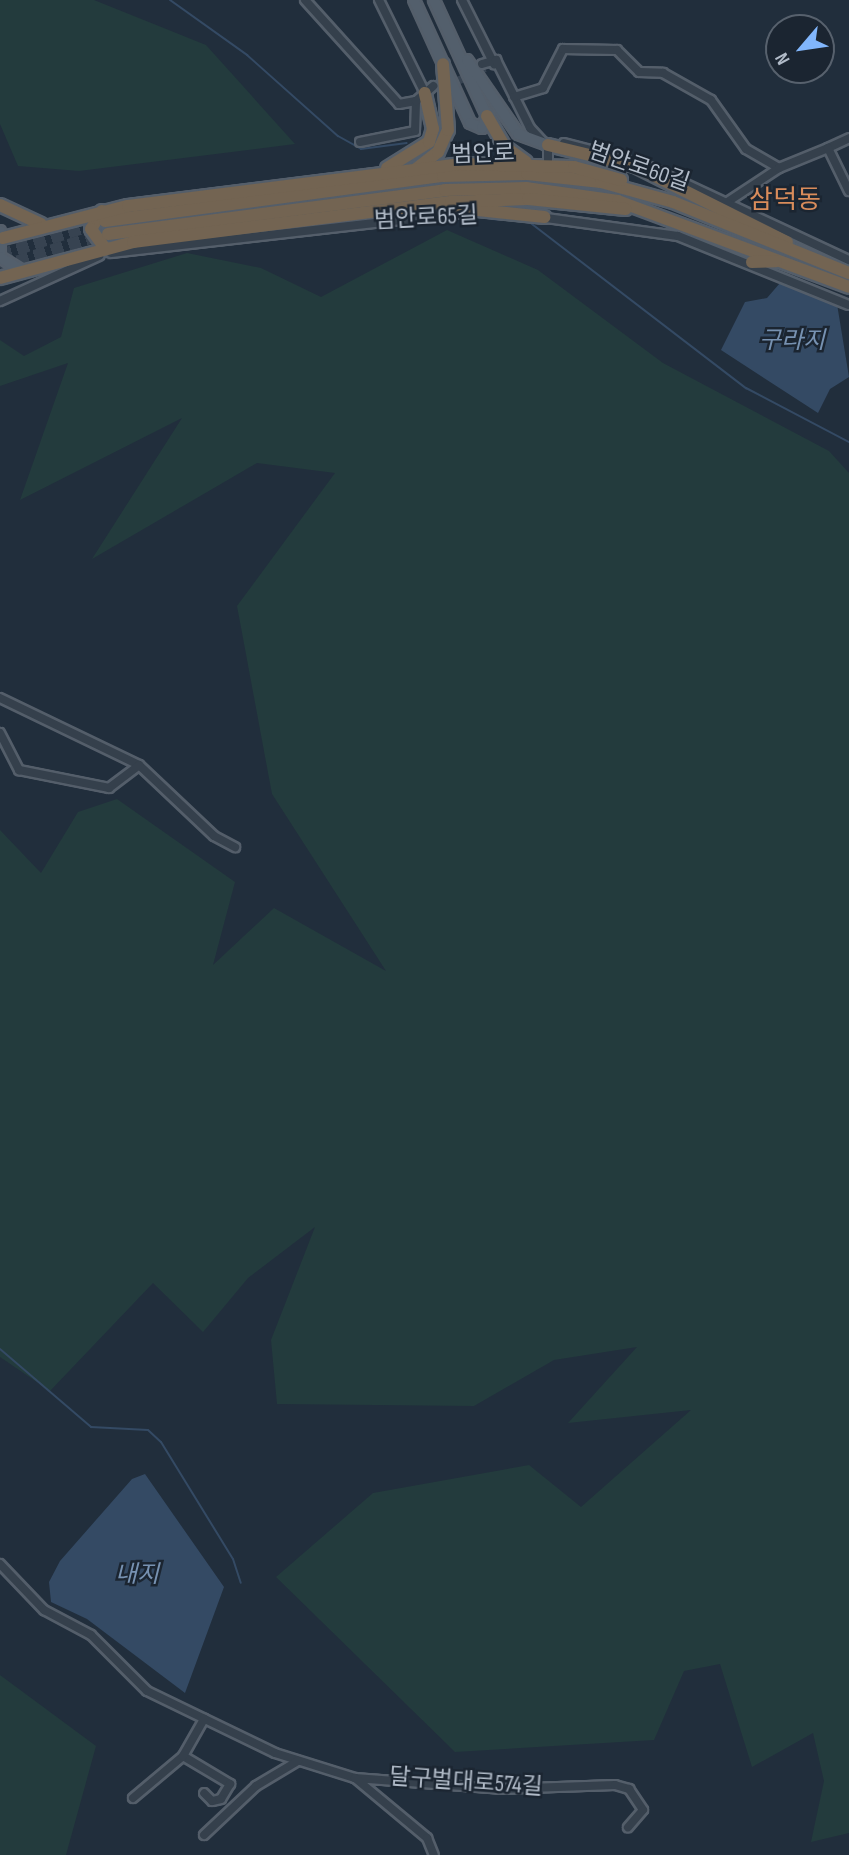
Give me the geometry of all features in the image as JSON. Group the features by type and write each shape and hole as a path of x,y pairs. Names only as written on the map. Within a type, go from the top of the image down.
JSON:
{"highway":[{"path":"414,170 438,152 448,130 443,64"},
{"path":"370,175 405,161 429,142 433,129 427,93"},
{"path":"487,116 503,146 529,163"},
{"path":"548,145 635,166 759,224 810,258"},
{"path":"1,236 44,224 105,222 370,175 529,163 600,172 673,202"},
{"name":"범안로","path":"105,222 498,173 601,182 673,202 849,273"},
{"name":"범안로","path":"105,222 489,188 598,196 649,211 849,287"},
{"path":"0,278 104,247 425,205 505,199 649,211"},
{"path":"0,205 44,224"},
{"path":"425,205 545,211"},
{"path":"104,247 91,229 105,222"},
{"path":"752,262 783,261"}],"main road":[{"path":"414,0 472,125 482,128 487,116 434,0"},
{"path":"448,31 518,134 548,145"},
{"path":"1,236 0,258 21,270"}],"street":[{"path":"304,0 399,104 427,93"},
{"path":"359,142 415,131 427,93 379,0"},
{"path":"462,0 530,128 548,145 548,160"},
{"path":"514,97 543,88 563,49 617,50 639,72 663,73 710,100 746,149 779,168"},
{"path":"483,66 496,60"},
{"path":"729,201 779,168 849,138"},
{"name":"범안로60길","path":"548,145 602,150 729,201 849,260"},
{"path":"828,148 849,191"},
{"name":"범안로65길","path":"0,301 113,253 393,217 545,211 656,230 752,262 849,305"},
{"path":"0,699 139,765 214,836 235,847"},
{"path":"0,733 19,770 109,788 139,765"},
{"name":"달구벌대로574길","path":"0,1564 44,1610 91,1635 147,1691 298,1761 355,1778 500,1789 615,1785 629,1789 643,1810 628,1827"},
{"path":"133,1798 183,1756 204,1718"},
{"path":"183,1756 230,1784 221,1799 212,1801 204,1793"},
{"path":"204,1835 231,1809 298,1761"},
{"path":"355,1778 401,1822 427,1838 434,1855"},
{"path":"221,1799 231,1809"}],"green space":[{"path":"0,0 94,0 206,45 295,144 79,171 18,166 0,124"},
{"path":"447,230 538,270 663,363 829,451 849,473 849,1833 811,1842 824,1781 813,1733 752,1767 720,1664 684,1671 654,1740 455,1752 276,1577 373,1493 529,1465 581,1507 691,1410 568,1423 637,1347 554,1360 474,1406 277,1404 271,1340 315,1227 248,1278 203,1332 153,1283 50,1391 0,1357 0,830 41,873 78,812 117,799 235,882 213,965 274,908 386,971 272,794 237,606 335,473 257,463 92,559 182,418 20,500 68,363 0,386 0,340 24,356 61,337 74,288 187,253 261,268 321,297"},
{"path":"0,1675 96,1746 66,1855 0,1855"}],"water":[{"name":"구라지","path":"780,283 837,304 849,377 830,389 818,413 721,350 745,302 767,298"},
{"name":"내지","path":"145,1474 224,1587 185,1693 87,1619 51,1602 49,1582 60,1561 132,1479"}],"waterway":[{"path":"170,0 247,55 338,136 361,149 407,143"},
{"path":"492,219 523,221"},
{"path":"528,221 746,388 849,442"},
{"path":"0,1349 91,1427 148,1430 161,1442 233,1559 241,1583"}],"tunnel":[{"path":"436,91 485,68"},
{"path":"0,255 101,222"},
{"path":"0,267 103,234"}],"district":[{"name":"삼덕동","path":"785,201"}]}
